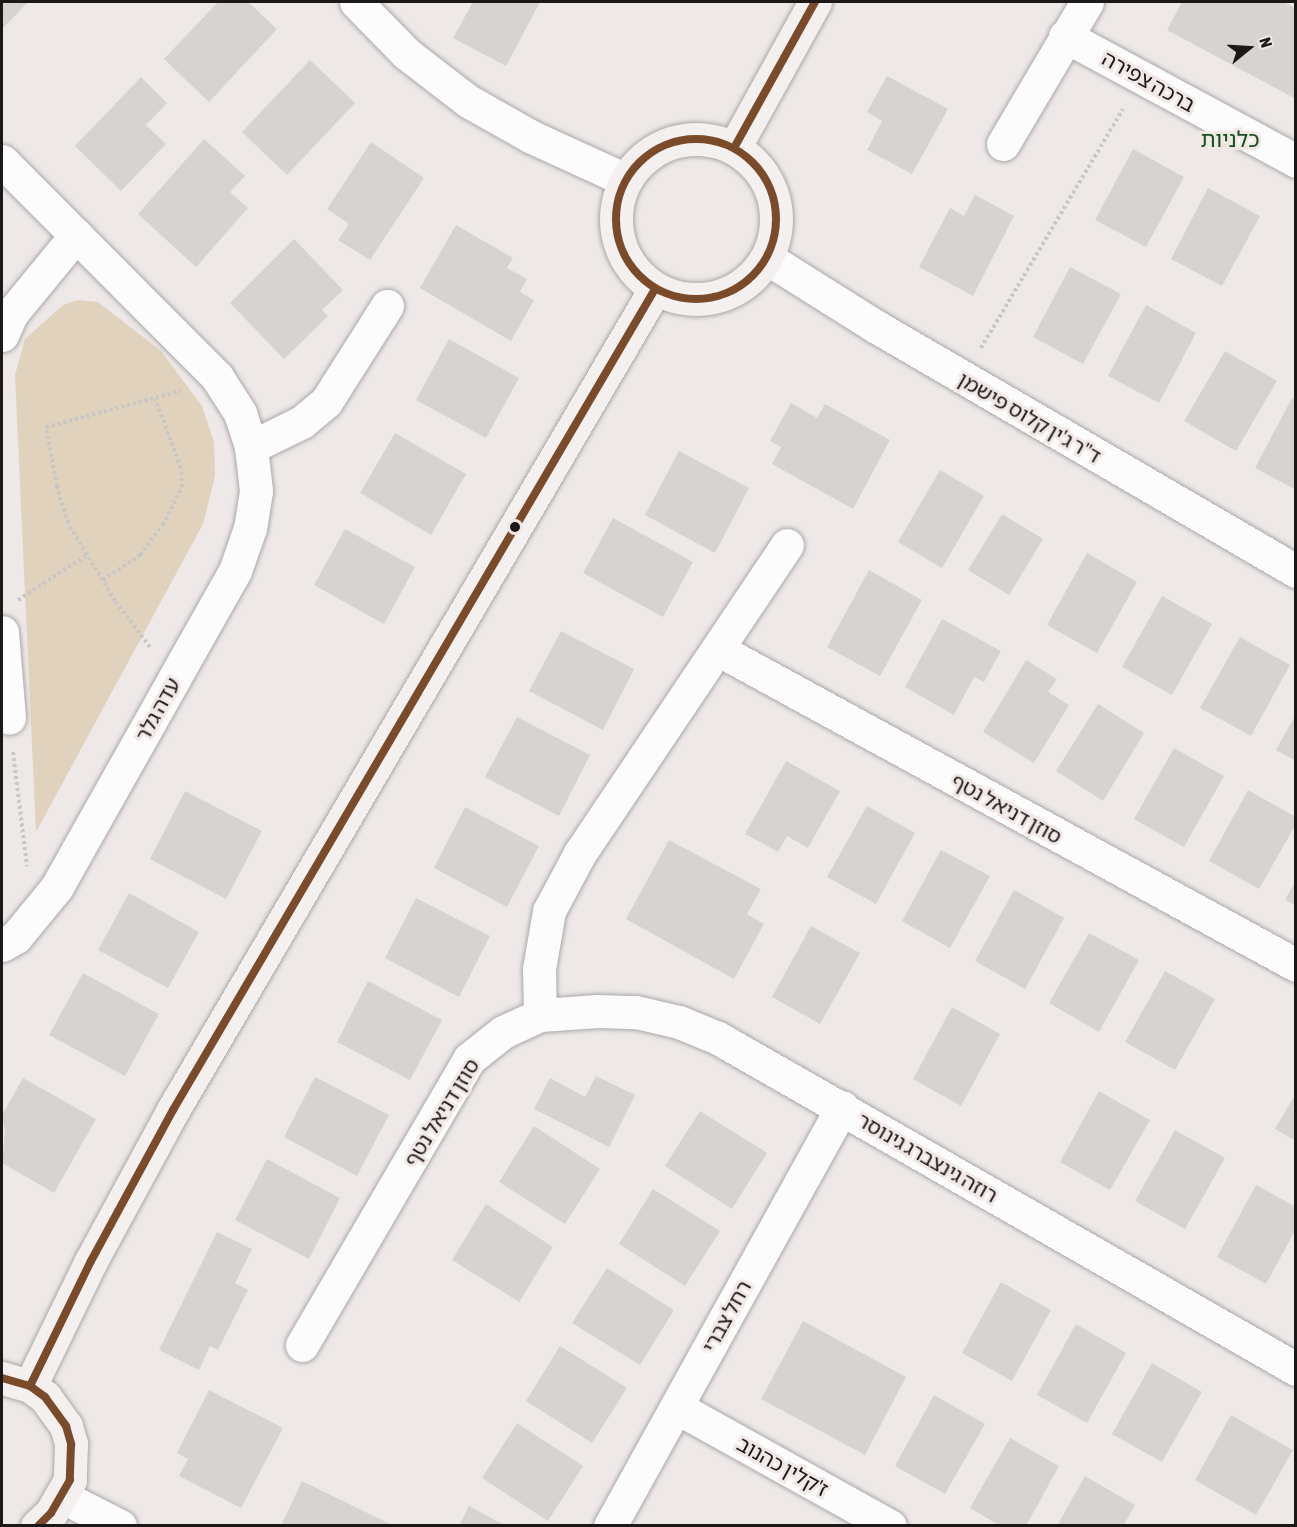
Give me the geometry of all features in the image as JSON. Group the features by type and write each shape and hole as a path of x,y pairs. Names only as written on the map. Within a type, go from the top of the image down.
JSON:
{"street":[{"path":"356,2 407,54 468,101 531,137 626,180"},
{"path":"734,148 815,2"},
{"path":"1003,144 1087,2"},
{"name":"ברכה צפירה","path":"1065,36 1296,161"},
{"path":"710,140 734,148 754,163 768,184 776,208 776,234 767,258 751,279 730,293 705,300 679,298 655,288 636,273 621,244 616,228 618,203 626,180 641,160 670,144 710,140"},
{"name":"עדה גלר","path":"2,160 217,377 240,412 251,447 256,491 250,528 235,571 57,887 16,937 2,945"},
{"path":"2,335 12,313 76,235"},
{"name":"ד\"ר ג'ין קלוס פישמן","path":"767,258 963,378 1296,571"},
{"path":"37,1526 63,1497 73,1462 66,1426 45,1397 16,1382 91,1261 173,1110 655,288"},
{"path":"251,447 302,422 326,402 387,306"},
{"path":"540,1015 538,969 549,911 580,853 719,650 787,545"},
{"path":"5,618 9,718"},
{"name":"סוזן דניאל נטף","path":"719,650 1296,965"},
{"name":"רוזה גינצברג גינוסר","path":"540,1015 636,1012 679,1022 718,1038 1296,1369"},
{"name":"סוזן דניאל נטף","path":"302,1345 470,1059 503,1032 540,1015"},
{"name":"רחל צברי","path":"610,1526 842,1107"},
{"name":"ז'קלין כהנוב","path":"676,1407 890,1526"},
{"path":"63,1497 120,1526"}],"path":[{"path":"963,378 1142,77"},
{"path":"174,680 103,580 69,523 57,486 46,427 155,399 217,377"},
{"path":"103,580 140,555 163,525 182,486 181,468 155,399"},
{"path":"5,618 87,555"},
{"path":"9,718 33,916"}],"shaded area":[{"path":"78,300 98,302 161,351 202,406 214,442 215,476 203,524 36,832 15,375 25,339 63,305"}],"building":[{"path":"2,2 28,2 2,29"},
{"path":"218,2 248,2 277,29 209,102 164,59"},
{"path":"473,2 540,2 506,66 453,38"},
{"path":"1182,2 1283,2 1296,8 1296,99 1167,30"},
{"path":"310,60 355,103 287,175 242,132"},
{"path":"887,76 948,109 912,174 867,150 882,121 867,112"},
{"path":"141,77 167,103 146,125 166,144 121,191 75,146"},
{"path":"204,139 245,176 230,192 248,208 196,267 138,214"},
{"path":"371,142 424,178 370,260 338,240 349,224 327,209"},
{"path":"1133,149 1184,177 1146,247 1095,220"},
{"path":"1208,188 1260,216 1222,286 1171,259"},
{"path":"975,195 1014,216 973,296 919,267 950,208 964,216"},
{"path":"456,225 513,258 507,268 527,279 520,292 534,300 511,341 420,288"},
{"path":"294,239 343,290 322,310 328,316 284,359 230,303"},
{"path":"1070,267 1121,294 1083,364 1033,337"},
{"path":"1146,305 1196,333 1159,403 1108,376"},
{"path":"449,339 519,378 486,438 416,400"},
{"path":"1225,351 1277,381 1236,451 1184,421"},
{"path":"1292,398 1296,399 1296,490 1255,468"},
{"path":"791,403 817,418 825,404 890,440 853,509 772,464 781,447 770,441"},
{"path":"395,433 466,474 431,535 360,493"},
{"path":"679,451 749,488 715,553 645,515"},
{"path":"940,470 984,496 942,568 898,542"},
{"path":"1002,514 1043,539 1009,595 968,570"},
{"path":"613,518 693,562 663,617 583,573"},
{"path":"345,529 415,567 384,624 314,585"},
{"path":"1087,553 1137,582 1097,653 1047,625"},
{"path":"869,570 922,600 880,676 827,647"},
{"path":"1162,596 1212,624 1172,695 1122,667"},
{"path":"942,619 1001,651 984,682 974,677 954,715 905,687"},
{"path":"561,631 634,669 603,730 529,691"},
{"path":"1240,637 1290,665 1251,736 1200,708"},
{"path":"1026,660 1057,679 1048,692 1069,705 1034,763 983,732"},
{"path":"1098,704 1144,733 1103,801 1056,771"},
{"path":"1296,714 1296,761 1276,750"},
{"path":"517,717 590,755 559,816 485,777"},
{"path":"1174,748 1224,776 1184,847 1134,819"},
{"path":"786,761 840,791 808,848 787,836 778,852 745,834"},
{"path":"1248,790 1296,817 1296,824 1259,889 1209,861"},
{"path":"185,791 262,831 226,899 150,859"},
{"path":"867,806 915,833 876,904 827,877"},
{"path":"465,807 539,846 507,907 434,868"},
{"path":"669,840 761,889 747,914 764,924 734,979 626,919"},
{"path":"941,850 990,876 950,948 902,921"},
{"path":"1296,880 1296,906 1285,900"},
{"path":"1014,890 1064,918 1025,989 975,961"},
{"path":"129,893 199,932 168,988 98,950"},
{"path":"416,898 490,936 459,997 385,958"},
{"path":"811,926 860,953 820,1024 772,997"},
{"path":"1089,933 1139,960 1099,1032 1049,1003"},
{"path":"1165,971 1215,999 1175,1070 1125,1042"},
{"path":"83,973 159,1014 125,1076 49,1035"},
{"path":"368,981 442,1020 410,1080 337,1042"},
{"path":"952,1007 1000,1034 961,1106 913,1079"},
{"path":"596,1076 635,1095 609,1147 534,1109 550,1078 585,1097"},
{"path":"315,1077 389,1115 357,1176 284,1137"},
{"path":"23,1078 96,1119 54,1193 2,1163 5,1132 2,1115"},
{"path":"1099,1091 1150,1120 1110,1190 1060,1162"},
{"path":"1296,1093 1296,1141 1275,1129"},
{"path":"700,1111 767,1153 732,1209 665,1166"},
{"path":"534,1126 600,1169 565,1224 499,1182"},
{"path":"1175,1130 1225,1158 1185,1229 1135,1201"},
{"path":"267,1159 340,1198 309,1259 235,1220"},
{"path":"1256,1185 1296,1207 1296,1229 1266,1284 1217,1257"},
{"path":"653,1189 720,1231 685,1286 619,1244"},
{"path":"486,1204 553,1247 519,1302 452,1260"},
{"path":"217,1232 252,1249 235,1283 248,1290 218,1350 210,1346 199,1370 159,1350"},
{"path":"607,1268 674,1310 640,1365 572,1323"},
{"path":"1001,1282 1051,1310 1012,1381 962,1353"},
{"path":"803,1321 906,1377 865,1455 761,1399"},
{"path":"1076,1324 1126,1353 1087,1423 1037,1395"},
{"path":"560,1346 627,1388 592,1443 526,1401"},
{"path":"1152,1363 1202,1392 1162,1462 1112,1434"},
{"path":"209,1390 283,1428 241,1508 179,1476 188,1459 177,1453"},
{"path":"934,1395 985,1424 945,1494 895,1466"},
{"path":"1231,1415 1293,1450 1256,1515 1195,1480"},
{"path":"517,1423 583,1466 548,1521 482,1478"},
{"path":"1010,1438 1059,1466 1026,1526 1000,1526 970,1508"},
{"path":"1085,1476 1135,1505 1123,1526 1057,1526"},
{"path":"302,1481 394,1526 281,1526"},
{"path":"469,1506 506,1526 459,1526"}],"transit line":[{"path":"734,148 815,2"},
{"path":"696,139 727,145 752,163 770,188 776,219 770,250 752,275 727,293 696,299 665,293 640,275 622,250 616,219 622,188 640,163 665,145 696,139"},
{"path":"30,1386 91,1261 173,1110 655,289"},
{"path":"2,1378 30,1386 45,1397 66,1426 71,1444 70,1480 51,1513 38,1526"}],"district":[{"name":"כלניות","path":"1230,140"}]}
